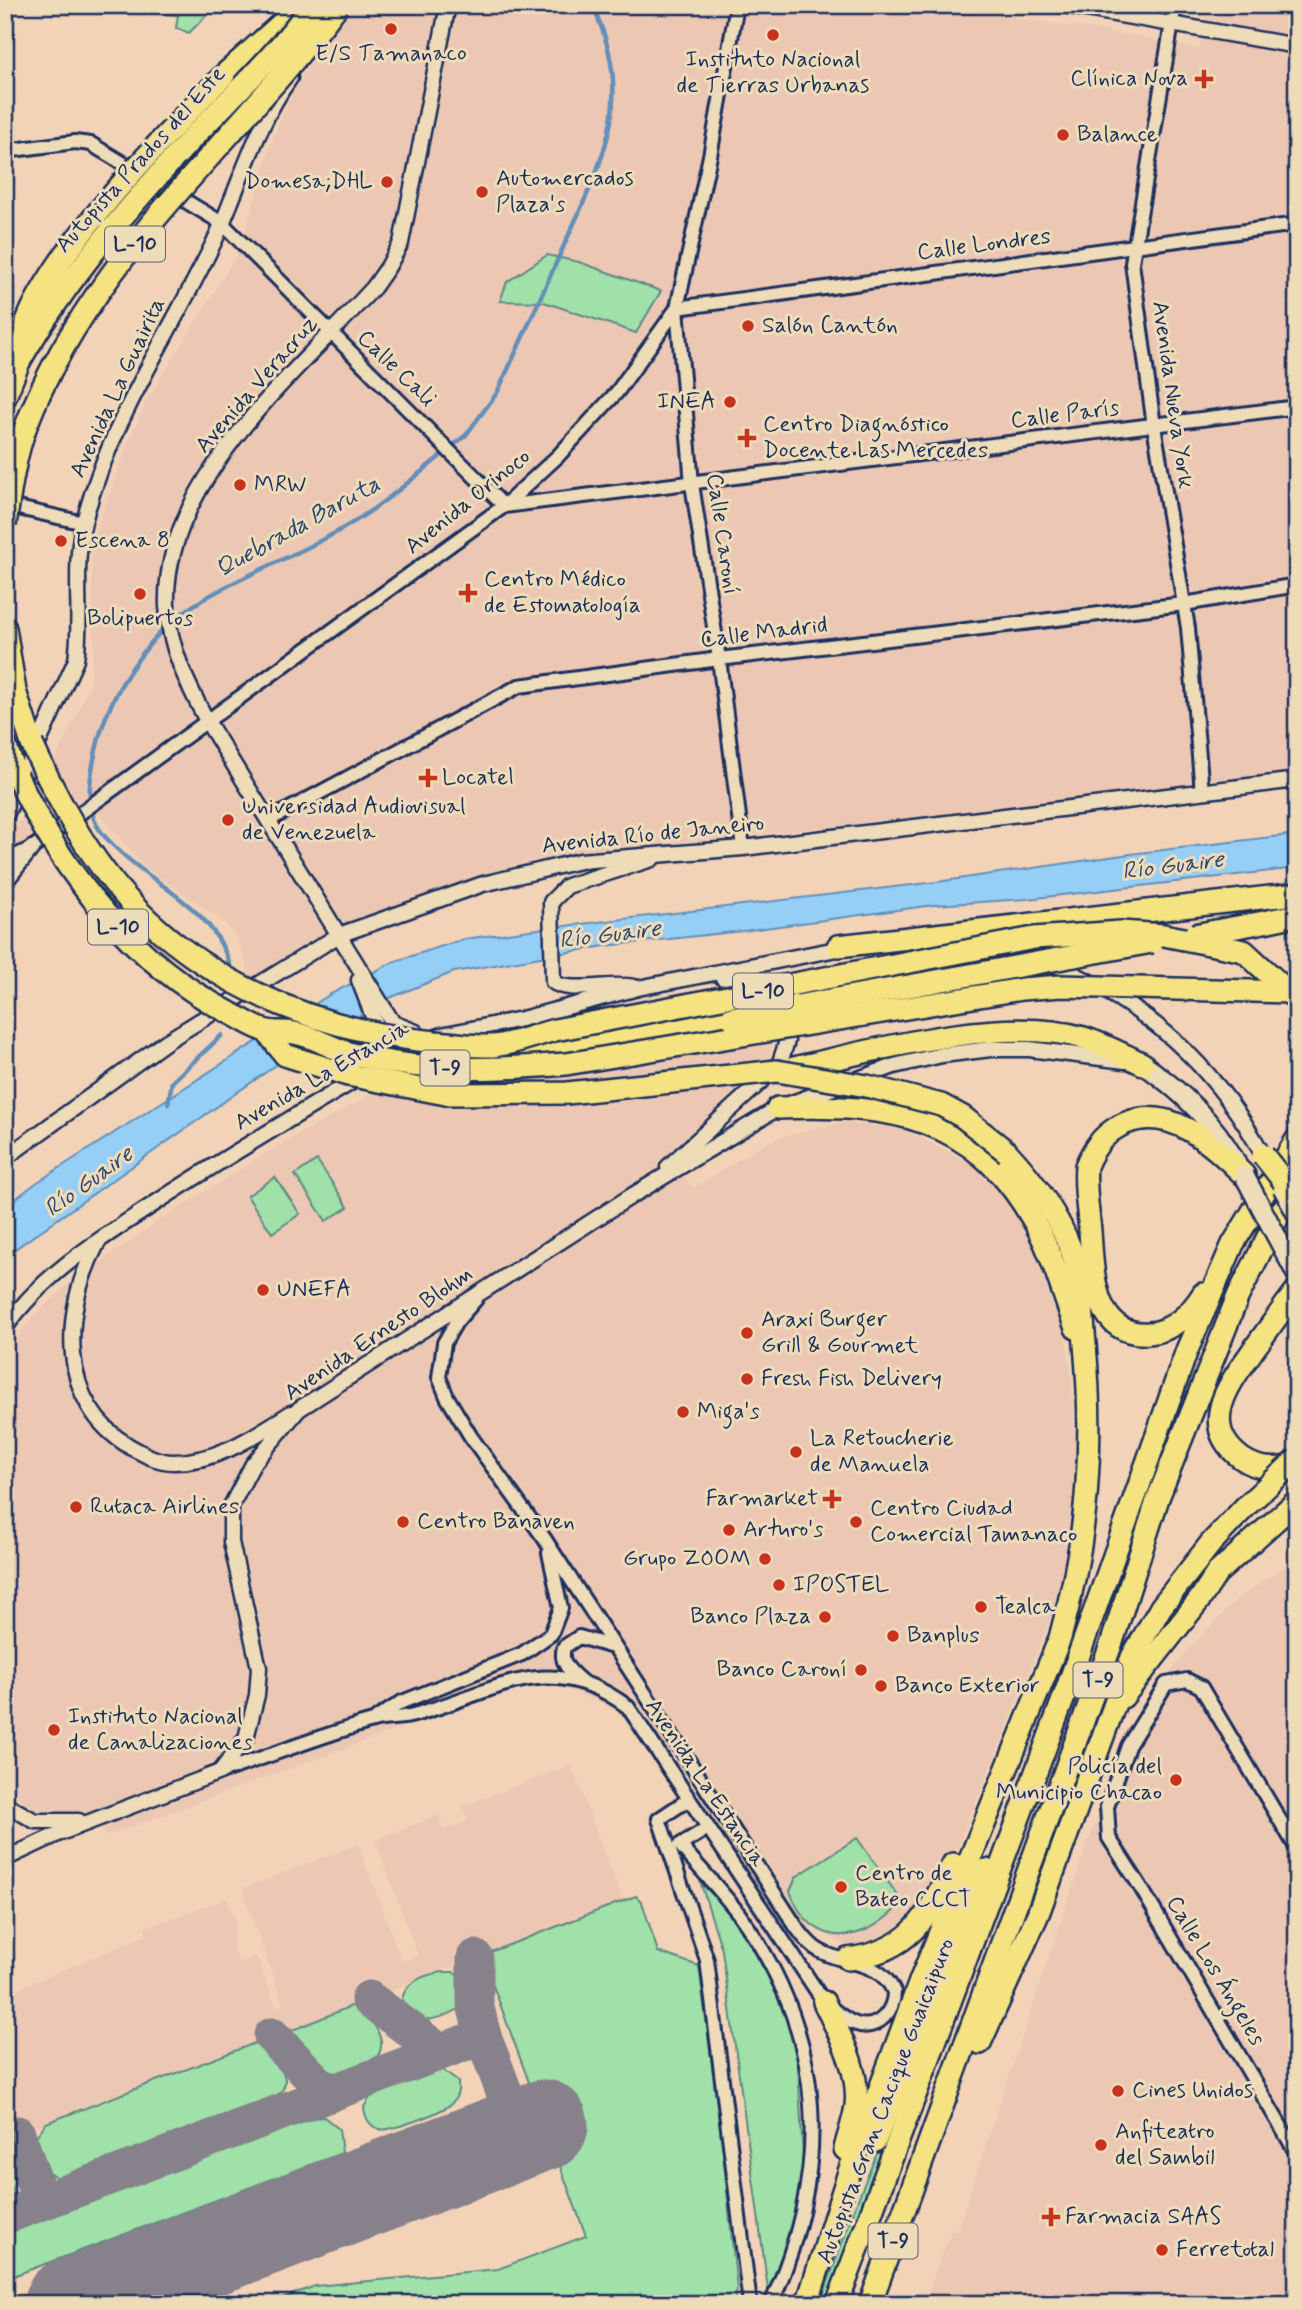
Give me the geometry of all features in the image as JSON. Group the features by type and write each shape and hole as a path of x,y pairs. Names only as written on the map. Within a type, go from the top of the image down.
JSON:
{"highway":[{"name":"L-10","path":"19,362 20,335 26,319 77,240 167,133 224,75 302,5"},
{"name":"Autopista Prados del Este","path":"5,397 19,362 51,307 107,233 272,53 312,5"},
{"name":"Autopista Prados del Este","path":"5,525 9,492 26,426 45,383 97,292 193,176 312,41 338,5"},
{"name":"L-10","path":"5,628 15,691 32,744 53,790 88,849 149,920 239,985 302,1014 407,1039 557,1048 1297,915"},
{"name":"L-10","path":"5,744 33,810 52,843 123,933 176,980 205,1000 266,1031"},
{"path":"838,946 1297,894"},
{"name":"L-10","path":"494,1046 555,1030 1034,938 1121,932 1177,937 1244,951"},
{"path":"1244,951 1297,985"},
{"path":"1244,951 1269,978 1297,1000"},
{"name":"T-9","path":"266,1031 295,1033 348,1053 400,1064 452,1069 507,1069 627,1056 977,994 1022,989 1061,986 1297,993"},
{"path":"266,1031 285,1055 348,1075 446,1094 567,1093 777,1071 940,1037 1040,1031 1084,1038 1143,1064"},
{"path":"777,1071 867,1086 941,1105 963,1117 1007,1152 1045,1200 1071,1250 1079,1277 1090,1396 1089,1480 1074,1587 1060,1638 979,1834 885,2075 850,2169 840,2208 807,2304"},
{"path":"778,1108 851,1107 907,1115 974,1147 997,1167 1034,1220 1086,1356"},
{"path":"1233,1244 1202,1297 1180,1320 1154,1333 1124,1329 1106,1314 1095,1291 1086,1166 1093,1149 1106,1135 1126,1123 1152,1118 1177,1124 1191,1131 1244,1175"},
{"name":"Autopista Gran Cacique Guaicaipuro","path":"837,2304 1100,1600 1187,1350 1233,1244 1297,1139"},
{"path":"1263,1155 1297,1198"},
{"name":"T-9","path":"870,2304 1112,1642 1158,1498 1238,1296 1280,1213 1297,1190"},
{"path":"1297,1290 1227,1388 1220,1417 1227,1442 1246,1461 1271,1469 1297,1461"},
{"path":"917,2178 1038,1914 1112,1709 1145,1633 1161,1607 1211,1543 1247,1505 1297,1461"},
{"path":"1112,1709 1132,1689 1230,1559 1297,1501"},
{"path":"1200,1599 1297,1520"},
{"path":"848,1959 894,1948 912,1933 938,1894 962,1847 979,1834"},
{"path":"840,2208 860,2176 985,1872 1012,1836"},
{"path":"824,2001 844,2043 855,2084 856,2107 834,2192 840,2208"}],"main road":[{"path":"1143,1064 1171,1084 1204,1115 1244,1175 1297,1275"}],"street":[{"name":"Avenida La Guairita","path":"5,817 76,660 79,640 76,566 84,523 128,410 222,223 279,94 347,5"},
{"name":"Avenida Veracruz","path":"339,934 207,721 183,674 173,644 167,608 173,558 191,502 247,425 388,267 401,243 448,5"},
{"name":"Avenida Orinoco","path":"5,861 32,848 504,506 558,456 617,392 677,308 710,156 737,5"},
{"path":"1063,5 1297,46"},
{"name":"Avenida Nueva York","path":"1175,5 1132,263 1154,426 1184,604 1202,792"},
{"name":"Calle Cali","path":"5,151 75,142 91,144 222,223 330,335 504,506"},
{"name":"Calle Londres","path":"677,308 1297,224"},
{"name":"Calle Caroní","path":"677,308 692,484 719,659 743,848"},
{"name":"Calle París","path":"504,506 1297,407"},
{"path":"5,505 84,523"},
{"name":"Calle Madrid","path":"268,820 519,687 719,659 1184,604 1297,585"},
{"name":"Avenida Río de Janeiro","path":"5,1158 167,1041 339,934 509,876 580,861 659,857 743,848 1297,780"},
{"path":"5,882 32,848"},
{"path":"638,988 616,984 573,988 553,982 551,902 567,886 659,857"},
{"path":"339,934 354,956 386,1026 386,1048 383,1057 368,1072"},
{"path":"339,934 386,1026"},
{"name":"Avenida La Estancia","path":"5,1328 35,1291 99,1240 249,1143 368,1072 441,1035 523,1019 638,988 838,946 1017,952 1064,969 1125,1000 1188,1052 1224,1091 1263,1155 1297,1219"},
{"path":"640,1191 779,1065 787,1041 781,1007 775,996 758,982 742,977 668,983"},
{"path":"386,1026 441,1035"},
{"path":"640,1191 778,1108 894,1066 942,1055 991,1049 1029,1049 1143,1064"},
{"path":"5,1146 54,1113 88,1098"},
{"name":"Avenida Ernesto Blohm","path":"220,1772 246,1738 257,1695 259,1668 230,1542 231,1506 253,1464 299,1409 640,1191"},
{"path":"99,1240 86,1264 80,1286 74,1313 71,1352 83,1394 111,1433 142,1454 172,1462 195,1460 243,1443 299,1409"},
{"name":"Avenida La Estancia","path":"5,1859 98,1819 220,1772 374,1720 410,1716 500,1683 527,1678 552,1677 582,1682 612,1694 628,1707 824,2001 855,2025 868,2026 879,2022 889,2012 894,1992 886,1977 874,1968 818,1950 797,1928 544,1538 471,1437 447,1397 439,1377 444,1343 456,1322 483,1291"},
{"name":"Avenida La Estancia","path":"374,1720 402,1702 522,1654 551,1634 559,1618 561,1600 544,1538"},
{"path":"582,1682 566,1667 562,1659 564,1647 579,1637 613,1647"},
{"name":"Calle Los Ángeles","path":"1297,1849 1201,1687 1187,1680 1166,1684 1155,1697 1128,1746 1107,1807 1109,1838 1297,2154"},
{"path":"689,1799 659,1819 707,1960 750,2304"},
{"path":"5,1804 35,1821 63,1823 98,1819"},
{"path":"708,1828 680,1845 738,1913 758,1943 790,2005 807,2065 813,2160 802,2216 787,2268 771,2304"}],"shaded area":[{"path":"358,5 929,5 1131,35 1199,49 1206,5 1297,5 1297,776 558,856 517,864 347,924 316,940 253,985 238,940 230,929 219,918 146,868 93,807 5,866 5,849 57,755 89,687 94,644 91,544 128,442 145,403 240,250 273,137 294,89 333,29"},
{"path":"1085,5 1173,5 1163,15 1157,16"},
{"path":"768,1023 771,1057 768,1072 755,1093 726,1123 675,1163 693,1188 757,1148 778,1138 816,1128 846,1123 891,1127 909,1132 970,1163 1004,1195 1032,1237 1062,1317 1072,1379 1075,1443 1071,1521 1065,1570 1053,1612 977,1800 942,1884 920,1921 878,1946 854,1947 839,1942 813,1926 776,1951 642,1739 617,1713 602,1703 557,1686 542,1684 516,1688 433,1716 106,1836 97,1811 57,1816 24,1804 5,1782 5,1582 10,1577 5,1556 5,1354 33,1316 70,1283 163,1218 272,1149 372,1094 554,1068"},
{"path":"1297,1558 1297,2304 923,2304 952,2228 956,2233 1087,1844 1147,1710 1169,1674 1189,1649 1237,1599"},
{"path":"571,1765 623,1901 5,2139 5,1994 147,1935 145,1928 227,1898 236,1921 233,1948 239,1962 256,1956 277,2007 283,2005 242,1889 358,1844 402,1961 418,1956 375,1840 438,1815 444,1830 468,1821 463,1806"}],"green space":[{"path":"168,5 217,5 189,33 176,28 178,15 166,14"},
{"path":"547,255 579,262 661,291 636,333 544,302 500,301 507,282"},
{"path":"317,1160 348,1207 326,1221 295,1175"},
{"path":"275,1177 300,1214 272,1233 247,1196"},
{"name":"Centro de Bateo CCCT","path":"857,1838 903,1903 872,1927 858,1933 845,1935 822,1931 803,1915 790,1891 796,1877"},
{"path":"701,1884 738,1918 777,1984 798,2064 804,2178 800,2210 770,2304 722,1950"},
{"path":"636,1896 642,1902 658,1952 699,1966 722,2142 737,2290 733,2304 268,2304 315,2286 498,2269 586,2236 484,1961 488,1953"},
{"path":"975,1915 830,2304 820,2304 860,2194"},
{"path":"453,1972 465,1981 463,2004 459,2009 433,2019 424,2020 410,2015 402,1998 410,1985 423,1977"},
{"path":"354,2005 377,2029 381,2047 378,2056 358,2069 331,2072 314,2061 294,2040 290,2031"},
{"path":"255,2043 262,2044 284,2074 283,2088 267,2103 62,2179 49,2173 41,2164 34,2139 46,2123"},
{"path":"440,2068 458,2082 456,2098 447,2107 393,2128 379,2129 370,2123 364,2107 372,2094"},
{"path":"324,2117 339,2129 342,2153 5,2279 5,2232 312,2118"},
{"path":"5,2152 15,2176 13,2188 5,2200"}],"water":[{"name":"Río Guaire","path":"1297,834 1297,868 1027,899 934,905 743,931 605,946 454,972 392,997 279,1063 5,1256 5,1207 36,1183 329,995 393,962 464,939 937,882 1130,854"}],"waterway":[{"name":"Quebrada Baruta","path":"171,621 212,594 321,541 375,508 466,435 497,393 589,190 609,132 613,102 612,72 606,40 592,5"},
{"name":"Quebrada Baruta","path":"165,627 131,669 106,716 91,775 92,810 103,835 133,863 185,902 214,932 225,951 232,973"},
{"path":"168,1104 172,1082 222,1035"}],"taxiway":[{"path":"475,1958 475,2004 483,2036"},
{"path":"369,1999 440,2052"},
{"path":"272,2036 328,2094"},
{"path":"5,2216 483,2036 520,2134"},
{"path":"17,2134 41,2202"}],"runway":[{"path":"69,2304 543,2125"}],"place":[{"name":"E/S Tamanaco","path":"391,29"},
{"name":"Instituto Nacional de Tierras Urbanas","path":"773,35"},
{"name":"Clínica Nova","path":"1204,79"},
{"name":"Balance","path":"1063,135"},
{"name":"Domesa;DHL","path":"387,182"},
{"name":"Automercados Plaza's","path":"482,192"},
{"name":"Salón Cantón","path":"748,326"},
{"name":"INEA","path":"730,402"},
{"name":"Centro Diagnóstico Docente Las Mercedes","path":"747,438"},
{"name":"MRW","path":"240,485"},
{"name":"Escena 8","path":"61,541"},
{"name":"Centro Médico de Estomatología","path":"468,593"},
{"name":"Bolipuertos","path":"140,594"},
{"name":"Locatel","path":"428,778"},
{"name":"Universidad Audiovisual de Venezuela","path":"228,820"},
{"name":"UNEFA","path":"263,1290"},
{"name":"Araxi Burger Grill & Gourmet","path":"747,1333"},
{"name":"Fresh Fish Delivery","path":"747,1379"},
{"name":"Miga's","path":"683,1412"},
{"name":"La Retoucherie de Manuela","path":"796,1452"},
{"name":"Farmarket","path":"832,1499"},
{"name":"Rutaca Airlines","path":"76,1507"},
{"name":"Centro Banaven","path":"403,1522"},
{"name":"Centro Ciudad Comercial Tamanaco","path":"856,1522"},
{"name":"Arturo's","path":"729,1530"},
{"name":"Grupo ZOOM","path":"765,1559"},
{"name":"IPOSTEL","path":"779,1585"},
{"name":"Tealca","path":"981,1607"},
{"name":"Banco Plaza","path":"825,1617"},
{"name":"Banplus","path":"893,1636"},
{"name":"Banco Caroní","path":"861,1670"},
{"name":"Banco Exterior","path":"881,1686"},
{"name":"Instituto Nacional de Canalizaciones","path":"54,1730"},
{"name":"Policía del Municipio Chacao","path":"1176,1780"},
{"name":"Centro de Bateo CCCT","path":"841,1887"},
{"name":"Cines Unidos","path":"1118,2091"},
{"name":"Anfiteatro del Sambil","path":"1101,2145"},
{"name":"Farmacia SAAS","path":"1051,2217"},
{"name":"Ferretotal","path":"1162,2250"}]}
